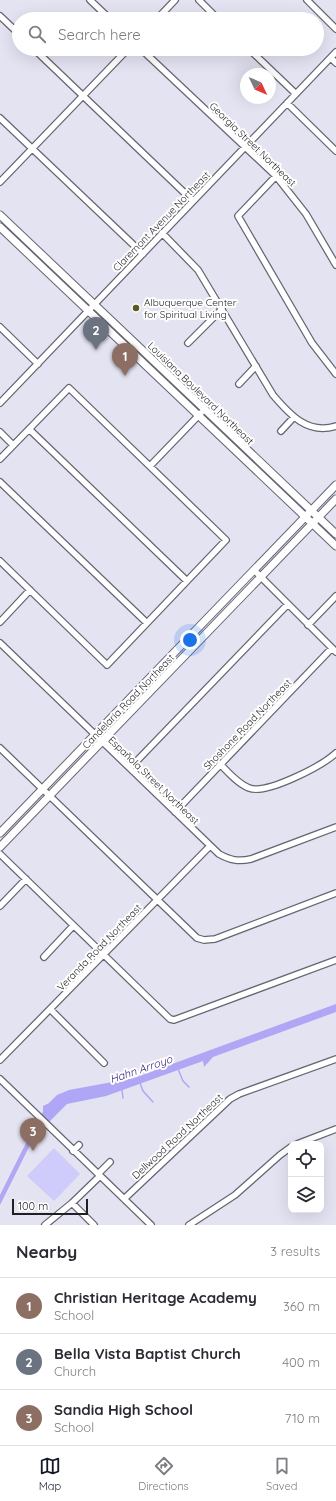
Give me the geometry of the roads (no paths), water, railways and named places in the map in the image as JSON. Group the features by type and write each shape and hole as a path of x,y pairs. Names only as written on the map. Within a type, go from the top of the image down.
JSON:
{"main road":[{"name":"Louisiana Boulevard Northeast","path":"0,215 204,410 308,514 312,523 336,546"},
{"name":"Louisiana Boulevard Northeast","path":"0,226 198,416 308,514 318,517 336,534"},
{"name":"Candelaria Road Northeast","path":"0,833 336,485"},
{"name":"Candelaria Road Northeast","path":"0,847 336,499"}],"street":[{"path":"90,0 103,12"},
{"path":"164,12 175,0"},
{"path":"199,0 211,12"},
{"path":"307,0 319,12"},
{"path":"0,16 12,27"},
{"path":"324,16 336,28"},
{"name":"Claremont Avenue Northeast","path":"0,403 336,52"},
{"path":"41,56 193,201"},
{"path":"0,182 121,56"},
{"name":"Georgia Street Northeast","path":"148,56 276,176 306,214 336,265"},
{"path":"257,56 296,94"},
{"path":"331,58 336,63"},
{"path":"287,103 336,151"},
{"path":"0,118 143,254"},
{"path":"276,176 238,216 312,343 336,374"},
{"path":"162,233 198,270 273,395 301,423 317,429 336,426"},
{"path":"188,343 222,309"},
{"path":"0,327 38,364"},
{"path":"239,384 256,366"},
{"path":"0,459 69,388 226,540 107,665 0,561"},
{"path":"150,466 204,410"},
{"path":"281,431 294,417"},
{"path":"29,429 187,581"},
{"path":"0,432 13,444"},
{"path":"0,482 147,623"},
{"path":"254,570 334,650"},
{"path":"0,622 30,590"},
{"path":"308,625 336,596"},
{"path":"130,768 288,604"},
{"name":"Española Street Northeast","path":"0,643 219,854 231,860 241,861 336,828"},
{"name":"Shoshone Road Northeast","path":"175,812 220,764 334,650"},
{"path":"0,748 191,934 204,940 215,939 336,893"},
{"path":"220,764 242,785 258,790 307,772 336,753"},
{"name":"Veranda Road Northeast","path":"0,1060 210,846"},
{"path":"0,854 166,1016 174,1020 336,960"},
{"path":"0,906 26,880"},
{"path":"44,957 73,926"},
{"path":"50,1009 104,1063"},
{"name":"Dellwood Road Northeast","path":"124,1199 230,1099 239,1094 336,1059"},
{"path":"0,1079 151,1225"},
{"path":"305,1141 336,1129"},
{"path":"74,1151 79,1145"},
{"path":"189,1225 235,1195 288,1149"},
{"path":"45,1225 72,1203 110,1162"},
{"path":"72,1203 94,1225"}],"waterway":[{"path":"178,1069 183,1081 189,1087"},
{"path":"140,1083 143,1091 153,1102"},
{"path":"122,1090 123,1098"}],"place":[{"name":"Albuquerque Center for Spiritual Living","path":"136,308"},
{"name":"Bella Vista Baptist Church","path":"96,350"},
{"name":"Christian Heritage Academy","path":"125,376"},
{"name":"Sandia High School","path":"33,1151"}],"water label":[{"name":"Hahn Arroyo","path":"141,1069"}]}
